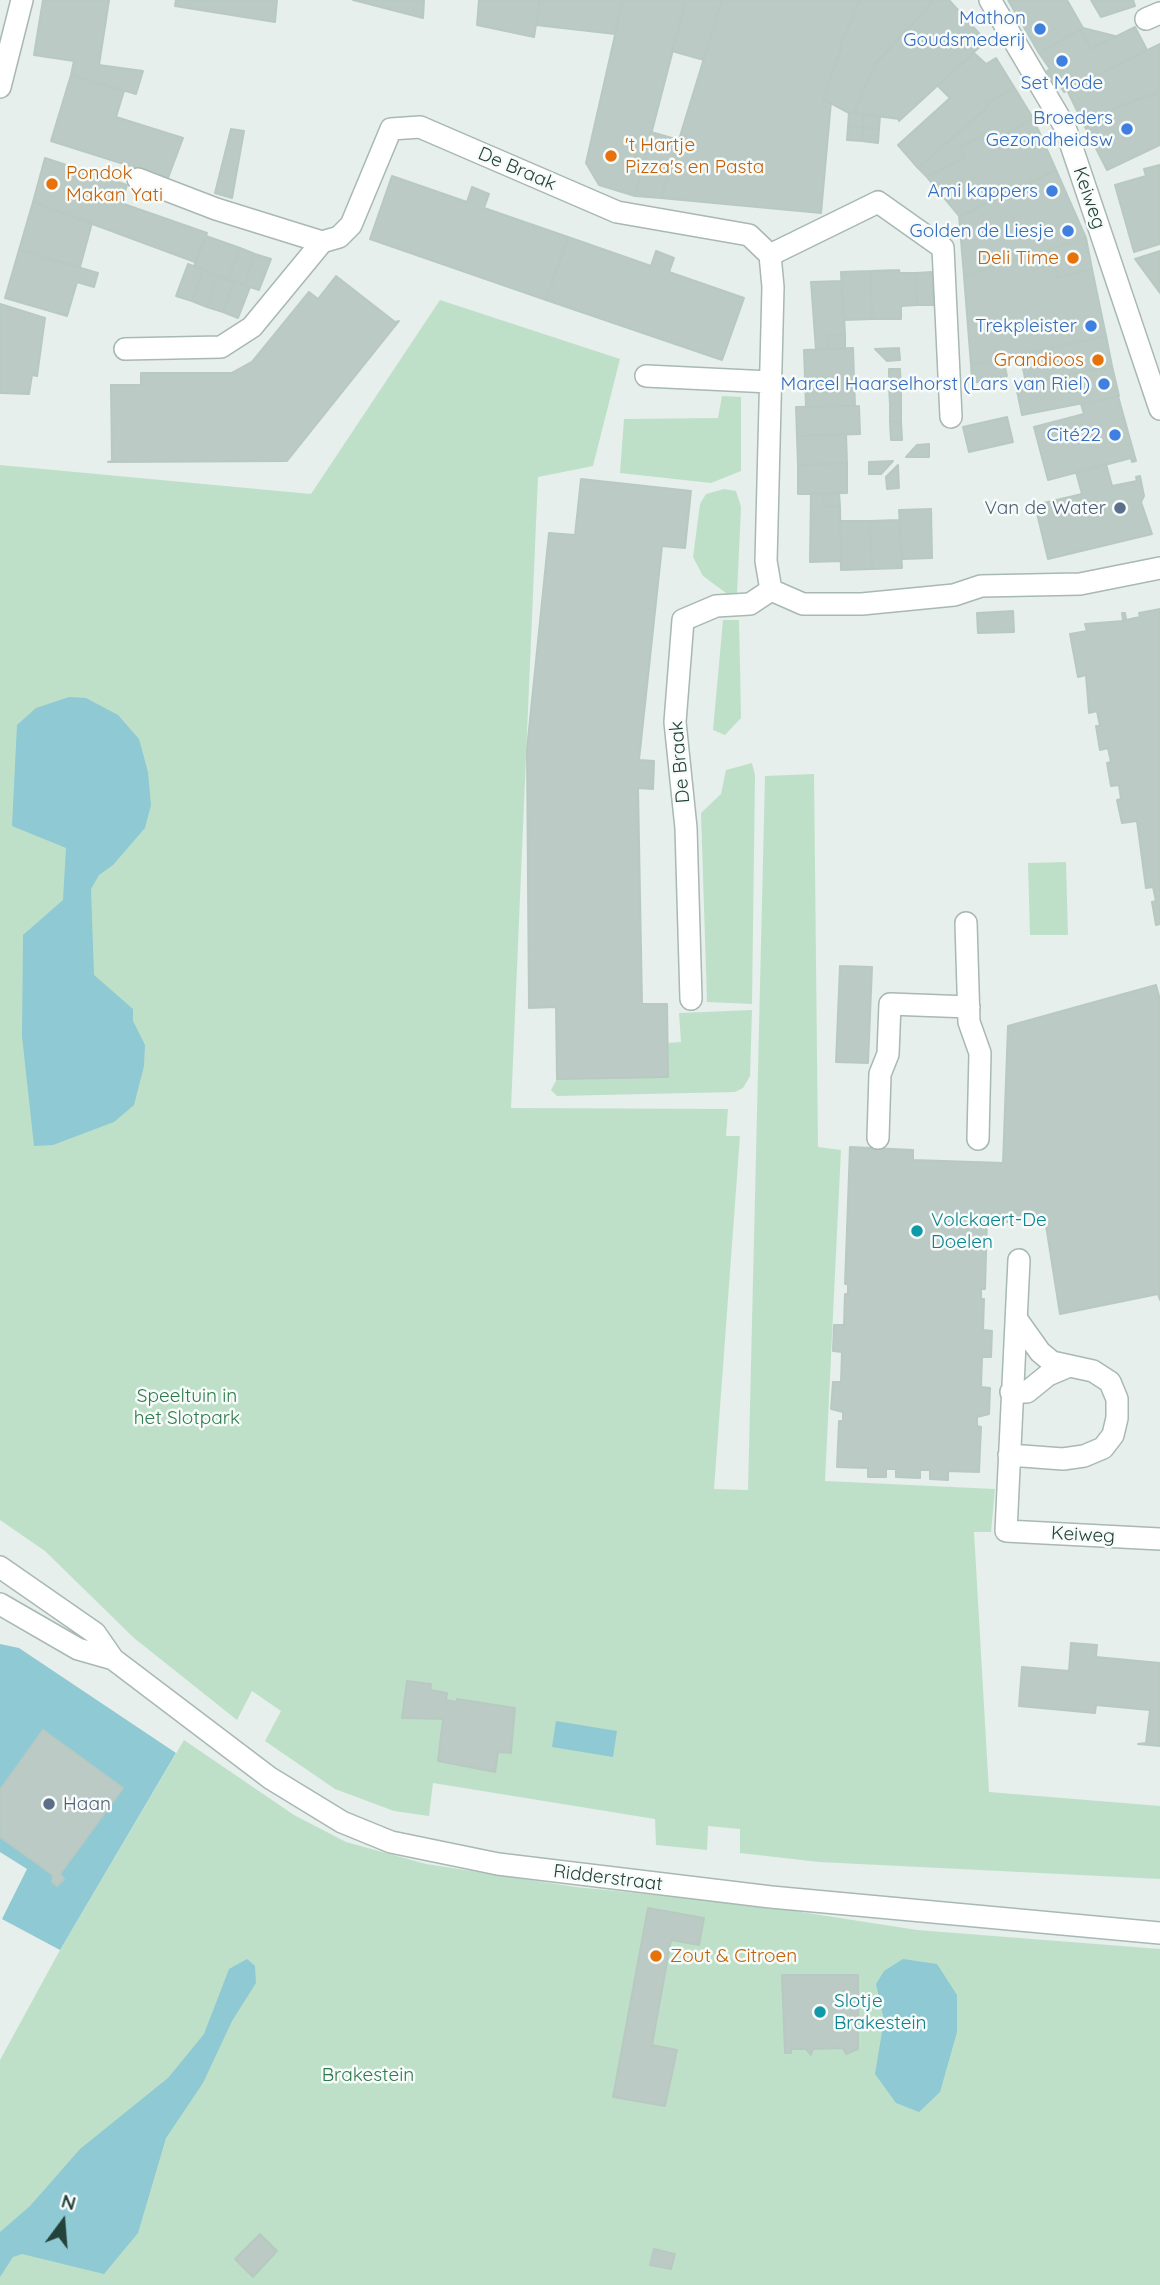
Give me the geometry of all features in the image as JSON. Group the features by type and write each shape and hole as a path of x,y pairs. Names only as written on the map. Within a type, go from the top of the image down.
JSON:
{"street":[{"path":"0,87 22,0"},
{"name":"Keiweg","path":"990,0 1065,127 1160,409"},
{"name":"De Braak","path":"125,348 221,347 252,327 322,242 339,237 351,225 391,129 420,127 617,212 749,234 770,255"},
{"path":"138,179 216,209 322,242"},
{"path":"951,417 943,248 878,202 770,255 774,288 766,561 771,590 803,604 862,604 954,595 981,586 1080,584 1160,568"},
{"path":"646,376 770,382"},
{"name":"De Braak","path":"691,999 686,828 675,722 683,620 716,606 750,604 771,590"},
{"path":"966,923 970,1025 980,1053 978,1139"},
{"path":"878,1138 880,1074 888,1054 890,1004 969,1007"},
{"path":"1018,1321 1040,1352 1052,1362 1093,1371 1110,1382 1117,1399 1113,1435 1103,1448 1084,1456 1063,1459 1009,1455 1013,1333 1018,1321 1019,1260"},
{"path":"1011,1392 1027,1392 1048,1375 1067,1367"},
{"name":"Keiweg","path":"1009,1455 1006,1531 1160,1539"},
{"name":"Ridderstraat","path":"0,1567 95,1633 113,1659 270,1778 342,1822 391,1842 498,1864 757,1896 1160,1933"},
{"name":"Ridderstraat","path":"0,1604 78,1649 113,1659"}],"green space":[{"name":"Speeltuin in het Slotpark","path":"440,300 620,359 593,466 538,477 511,1108 728,1109 726,1136 740,1136 714,1489 748,1490 765,776 814,774 818,1147 841,1150 825,1481 995,1489 991,1532 974,1532 989,1792 1160,1806 1160,1879 819,1862 740,1853 740,1829 708,1826 707,1850 656,1845 655,1819 433,1783 429,1816 394,1811 335,1789 265,1741 281,1711 252,1691 237,1720 134,1638 45,1551 0,1520 0,465 311,494"},
{"path":"722,396 741,397 741,471 711,483 620,473 624,419 718,418"},
{"path":"724,489 736,491 741,507 737,595 730,596 703,576 693,557 700,504 706,494"},
{"path":"723,620 739,620 741,718 725,735 713,730"},
{"path":"752,763 755,775 752,1004 707,1002 701,813 721,794 726,770"},
{"path":"1066,862 1068,935 1030,935 1028,863"},
{"path":"752,1010 750,1076 743,1088 735,1092 557,1096 551,1090 557,1079 667,1043 681,1042 679,1013"},
{"name":"Brakestein","path":"184,1740 294,1815 346,1842 426,1864 576,1887 756,1905 917,1930 1160,1949 1160,2285 0,2285 0,2060 60,1950"}],"water":[{"path":"69,697 86,698 118,715 139,739 148,772 151,805 145,828 113,865 99,875 91,889 94,975 133,1009 133,1021 145,1045 144,1066 134,1105 114,1122 53,1145 34,1146 22,1036 23,935 63,900 66,848 12,826 17,725 36,708"},
{"path":"0,1644 19,1648 176,1753 60,1950 2,1919 27,1869 0,1852"},
{"path":"556,1721 617,1731 613,1757 552,1747"},
{"path":"247,1959 255,1966 256,1983 232,2021 203,2083 166,2138 138,2233 104,2274 22,2254 13,2257 0,2277 0,2232 30,2206 80,2149 168,2078 204,2034 229,1969"},
{"path":"903,1959 937,1964 957,1995 957,2032 940,2092 919,2112 896,2103 875,2074 884,2020 876,1984 884,1971"}],"building":[{"path":"43,0 109,0 99,65 143,71 136,94 71,75 74,61 34,55"},
{"path":"176,0 277,0 275,22 175,6"},
{"path":"353,0 424,0 423,18 361,2"},
{"path":"479,0 540,0 534,37 477,25"},
{"path":"540,0 623,0 615,34 536,25"},
{"path":"623,0 686,0 635,196 599,185 586,163"},
{"path":"686,0 722,0 704,60 672,51"},
{"path":"722,0 860,0 839,48 841,49 823,99 831,102 821,213 661,198"},
{"path":"860,0 934,0 875,64 854,113 849,113 823,99 841,49 839,48"},
{"path":"934,0 949,0 986,41 899,121 854,113 875,64"},
{"path":"1008,0 1067,0 1083,28 1039,53"},
{"path":"1091,0 1133,0 1135,6 1101,17"},
{"path":"1135,27 1147,50 1064,92 1059,84 1056,86 1047,71 1050,69 1039,53 1080,30 1091,49"},
{"path":"1083,28 1115,36 1091,49 1080,30"},
{"path":"1160,44 1160,92 1120,106 1084,125 1067,90"},
{"path":"974,53 986,64 996,58 1014,87 986,104 988,107 918,168 898,145 950,98 938,86"},
{"path":"71,75 124,91 116,117 183,138 168,178 51,141"},
{"path":"1014,87 1033,118 989,144 983,135 960,147 965,157 927,177 918,168 988,107 986,104"},
{"path":"1160,92 1160,145 1107,170 1084,125 1120,106"},
{"path":"849,113 864,114 863,128 848,126"},
{"path":"864,114 880,116 879,129 863,128"},
{"path":"1033,118 1056,170 960,217 927,177 965,157 960,147 983,135 989,144"},
{"path":"848,126 863,128 862,141 847,140"},
{"path":"863,128 879,129 878,143 862,141"},
{"path":"231,129 244,131 232,198 215,193"},
{"path":"651,132 679,140 661,198 635,196"},
{"path":"45,158 127,185 121,203 207,233 195,262 33,202"},
{"path":"1160,165 1160,244 1134,252 1115,185 1146,176 1144,169"},
{"path":"1056,170 1086,238 964,276 959,216"},
{"path":"392,176 467,202 472,187 489,194 484,208 568,237 546,300 370,239"},
{"path":"33,202 92,223 80,267 19,250"},
{"path":"206,236 240,248 228,280 194,266"},
{"path":"568,237 651,266 656,251 674,258 669,272 744,298 722,360 546,300"},
{"path":"1086,238 1092,269 1057,278 1054,264 1032,270 1028,256"},
{"path":"240,248 255,254 244,285 228,280"},
{"path":"19,250 98,273 94,287 77,282 67,316 5,298"},
{"path":"1160,251 1160,293 1135,259"},
{"path":"255,254 271,259 259,290 244,285"},
{"path":"1028,256 1032,270 1054,264 1057,278 1092,269 1106,336 971,365 964,276"},
{"path":"188,264 203,270 192,301 176,296"},
{"path":"203,270 218,276 207,307 192,301"},
{"path":"899,270 900,273 916,273 917,305 901,306 901,319 872,319 871,271"},
{"path":"871,271 872,319 843,320 841,272"},
{"path":"932,272 934,305 917,305 916,273"},
{"path":"218,276 234,281 223,312 207,307"},
{"path":"336,276 395,322 399,321 287,461 108,462 112,461 111,385 141,385 141,373 232,373 252,362 309,292 318,299"},
{"path":"234,281 250,287 238,318 223,312"},
{"path":"842,281 845,335 828,336 828,349 816,350 811,282"},
{"path":"0,304 45,318 37,376 32,375 29,394 0,393"},
{"path":"845,335 845,348 828,349 828,336"},
{"path":"1106,336 1112,366 1026,383 1020,354"},
{"path":"853,348 854,378 805,379 804,350"},
{"path":"899,348 900,360 887,361 875,349"},
{"path":"1003,358 1007,376 972,383 971,365"},
{"path":"1112,366 1119,396 1022,415 1016,386"},
{"path":"889,369 900,369 901,387 889,388"},
{"path":"854,378 855,406 806,407 805,379"},
{"path":"901,387 901,403 890,404 889,388"},
{"path":"1118,396 1136,461 1132,462 1131,458 1048,480 1034,427 1084,414 1081,404"},
{"path":"901,403 901,422 890,422 890,404"},
{"path":"859,406 860,434 797,436 796,407"},
{"path":"1007,417 1013,442 969,452 963,427"},
{"path":"890,422 901,422 902,440 891,440"},
{"path":"846,434 847,463 798,465 797,436"},
{"path":"929,444 929,457 906,457 917,445"},
{"path":"893,461 881,474 869,474 869,462"},
{"path":"847,463 847,493 798,494 798,465"},
{"path":"1106,464 1112,486 1137,481 1136,477 1140,476 1144,496 1141,502 1152,534 1048,559 1035,505 1082,494 1076,472"},
{"path":"898,465 899,488 887,489 886,477"},
{"path":"581,479 691,491 685,548 662,546 639,760 654,761 653,789 638,788 642,1004 667,1004 668,1077 557,1079 556,1007 529,1008 527,749 549,533 575,535"},
{"path":"839,493 840,506 824,507 823,494"},
{"path":"811,494 823,494 824,507 840,506 841,561 810,562"},
{"path":"931,509 932,558 902,559 899,510"},
{"path":"899,520 902,568 872,569 870,521"},
{"path":"840,521 870,521 872,569 841,570"},
{"path":"1160,609 1160,924 1156,925 1152,902 1156,901 1153,887 1146,888 1137,821 1122,823 1117,800 1121,799 1119,785 1111,786 1107,763 1111,762 1108,748 1100,750 1096,726 1100,726 1097,711 1089,713 1086,675 1078,677 1070,634 1087,631 1085,624 1123,621 1122,613 1125,613 1126,620 1140,617 1139,613"},
{"path":"1013,611 1014,632 978,633 977,613"},
{"path":"840,966 872,967 868,1063 836,1062"},
{"name":"Volckaert-De Doelen","path":"1156,985 1160,1000 1160,1300 1158,1294 1060,1314 1045,1219 1035,1219 1033,1224 1033,1215 1020,1215 1019,1222 995,1222 995,1217 987,1217 985,1289 981,1289 981,1299 984,1299 983,1330 992,1331 991,1357 982,1357 981,1387 990,1388 989,1414 977,1417 977,1426 981,1427 979,1472 948,1471 948,1480 930,1479 930,1470 920,1470 920,1478 896,1477 896,1469 886,1469 886,1477 868,1477 868,1468 837,1467 839,1421 843,1421 843,1412 831,1409 833,1382 841,1382 842,1352 833,1351 834,1325 844,1325 845,1294 848,1294 848,1284 845,1284 850,1147 913,1150 913,1160 1003,1163 1008,1026"},
{"path":"1071,1643 1097,1645 1096,1657 1160,1663 1160,1746 1138,1744 1146,1743 1150,1710 1096,1705 1095,1713 1019,1706 1022,1667 1069,1671"},
{"path":"407,1681 431,1684 430,1690 447,1693 446,1700 456,1702 457,1699 515,1708 511,1753 498,1752 495,1772 438,1761 443,1719 402,1718"},
{"path":"43,1730 123,1788 60,1874 64,1879 57,1886 52,1882 53,1875 0,1837 0,1790"},
{"path":"648,1908 704,1918 699,1945 671,1940 652,2045 677,2050 665,2106 613,2097"},
{"name":"Slotje Brakestein","path":"782,1975 858,1975 858,2049 846,2054 843,2048 813,2049 811,2055 806,2049 791,2049 791,2053 785,2053"},
{"path":"260,2234 277,2251 253,2277 235,2259"},
{"path":"654,2249 675,2254 671,2269 650,2265"}],"place":[{"name":"Mathon Goudsmederij","path":"1040,29"},
{"name":"Set Mode","path":"1062,61"},
{"name":"Broeders Gezondheidsw","path":"1127,129"},
{"name":"'t Hartje Pizza's en Pasta","path":"611,156"},
{"name":"Pondok Makan Yati","path":"52,184"},
{"name":"Ami kappers","path":"1052,191"},
{"name":"Golden de Liesje","path":"1068,231"},
{"name":"Deli Time","path":"1073,258"},
{"name":"Trekpleister","path":"1091,326"},
{"name":"Grandioos","path":"1098,360"},
{"name":"Marcel Haarselhorst (Lars van Riel)","path":"1104,384"},
{"name":"Cité22","path":"1115,435"},
{"name":"Van de Water","path":"1120,508"},
{"name":"Volckaert-De Doelen","path":"917,1231"},
{"name":"Haan","path":"49,1804"},
{"name":"Zout & Citroen","path":"656,1956"},
{"name":"Slotje Brakestein","path":"820,2012"}]}
